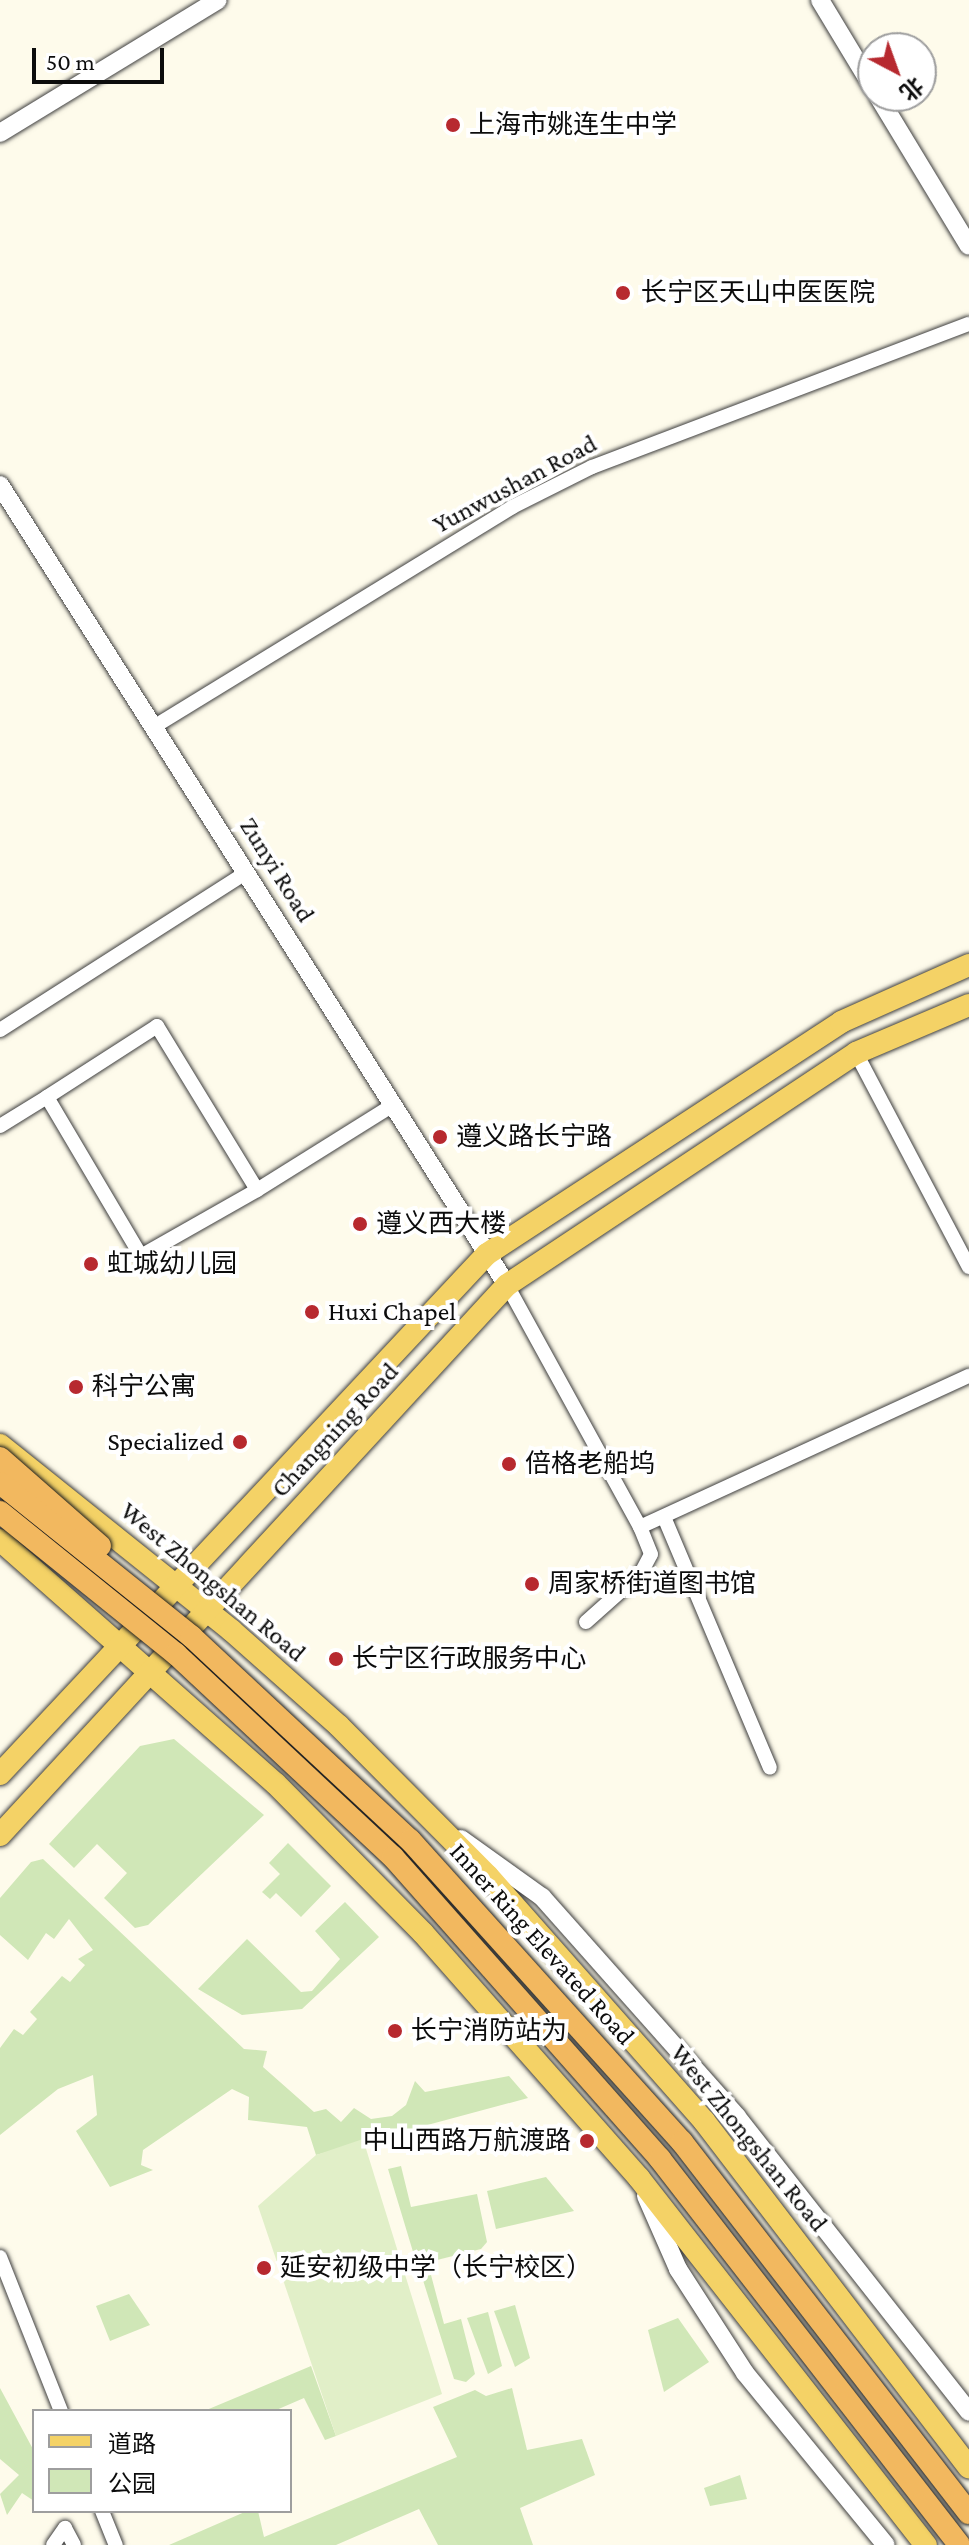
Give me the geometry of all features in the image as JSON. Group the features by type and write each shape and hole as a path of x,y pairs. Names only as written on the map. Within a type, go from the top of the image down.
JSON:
{"highway":[{"path":"0,1458 192,1637"},
{"name":"Inner Ring Elevated Road","path":"0,1483 192,1637 410,1840 682,2142 969,2513"},
{"name":"Inner Ring Elevated Road","path":"0,1512 176,1654 393,1857 660,2159 959,2545"}],"main road":[{"name":"Changning Road","path":"0,1774 174,1582 487,1254 841,1022 969,965"},
{"name":"Changning Road","path":"0,1835 507,1285 856,1053 969,1005"},
{"name":"West Zhongshan Road","path":"0,1445 206,1609 431,1817 488,1876 704,2121 969,2467"},
{"path":"0,1540 151,1669 423,1933 639,2178 926,2545"}],"street":[{"path":"0,133 218,0"},
{"path":"820,0 857,61"},
{"path":"888,112 969,246"},
{"name":"Yunwushan Road","path":"155,726 498,515 592,467 969,324"},
{"name":"Zunyi Road","path":"0,485 507,1285"},
{"path":"0,1030 247,872"},
{"path":"0,1126 157,1026 257,1190"},
{"path":"856,1053 969,1267"},
{"path":"47,1097 141,1256 257,1190 393,1105"},
{"path":"507,1285 640,1527 651,1554 641,1573 586,1622"},
{"path":"640,1527 969,1376"},
{"path":"664,1517 770,1768"},
{"path":"431,1817 542,1897 737,2117 969,2412"},
{"path":"639,2178 678,2269 745,2373 886,2545"},
{"path":"0,2257 60,2409"},
{"path":"103,2513 116,2545"},
{"path":"53,2545 65,2528 74,2545"}],"green space":[{"path":"174,1739 264,1815 148,1925 135,1928 104,1898 127,1873 97,1844 74,1868 49,1844 140,1746"},
{"path":"288,1843 331,1886 301,1917 276,1893 270,1899 262,1892 280,1874 269,1863"},
{"path":"43,1859 244,2049 267,2051 263,2067 314,2112 326,2109 341,2122 354,2108 371,2119 392,2116 406,2105 415,2081 425,2092 509,2076 528,2098 316,2155 307,2127 248,2120 249,2097 232,2089 143,2150 141,2165 153,2170 110,2187 76,2131 97,2115 93,2075 58,2089 0,2135 0,2048 14,2029 23,2035 37,2019 30,2012 62,1976 70,1982 85,1965 78,1959 93,1950 69,1919 54,1939 46,1933 28,1960 0,1935 0,1898 31,1862"},
{"path":"345,1902 379,1937 302,2009 242,2015 198,1989 247,1939 301,1992 312,1991 340,1959 315,1931"},
{"path":"363,2139 442,2394 336,2436 258,2206 316,2155"},
{"path":"401,2166 411,2207 477,2194 487,2242 481,2249 417,2265 388,2169"},
{"path":"546,2177 574,2211 496,2229 487,2191"},
{"path":"431,2275 444,2324 461,2319 475,2374 466,2382 454,2379 422,2277"},
{"path":"129,2294 150,2325 110,2341 96,2306"},
{"path":"515,2305 530,2358 515,2367 494,2311"},
{"path":"488,2312 502,2366 488,2374 467,2318"},
{"path":"678,2318 709,2362 664,2392 648,2330"},
{"path":"311,2366 336,2436 325,2440 304,2398 279,2409 209,2409"},
{"path":"0,2388 32,2447 32,2500 22,2493 7,2515 0,2494 19,2475 0,2459"},
{"path":"512,2388 527,2450 582,2439 595,2475 520,2508 533,2545 438,2545 419,2509 336,2545 169,2545 242,2513 258,2513 264,2537 457,2457 433,2407 475,2390 486,2396"},
{"path":"740,2475 747,2499 710,2506 704,2488"}],"place":[{"name":"上海市姚连生中学","path":"453,125"},
{"name":"长宁区天山中医医院","path":"623,293"},
{"name":"遵义路长宁路","path":"440,1137"},
{"name":"遵义西大楼","path":"360,1224"},
{"name":"虹城幼儿园","path":"91,1264"},
{"name":"Huxi Chapel","path":"312,1312"},
{"name":"科宁公寓","path":"76,1387"},
{"name":"Specialized","path":"240,1442"},
{"name":"倍格老船坞","path":"509,1464"},
{"name":"周家桥街道图书馆","path":"532,1584"},
{"name":"长宁区行政服务中心","path":"336,1659"},
{"name":"长宁消防站为","path":"395,2031"},
{"name":"中山西路万航渡路","path":"587,2141"},
{"name":"延安初级中学（长宁校区）","path":"264,2268"}]}
